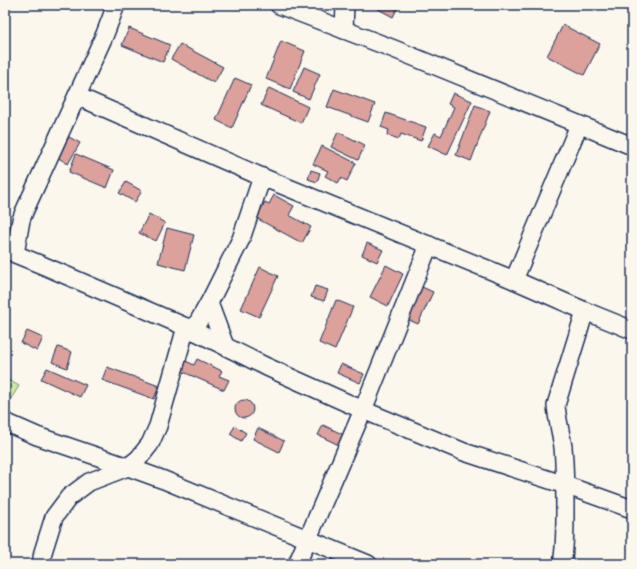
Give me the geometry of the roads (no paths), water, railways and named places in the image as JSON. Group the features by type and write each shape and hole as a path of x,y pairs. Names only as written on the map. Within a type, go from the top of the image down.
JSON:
{"street":[{"path":"116,5 105,34 24,212 10,254 42,265 190,329 363,410 464,452 565,485 632,509"},
{"path":"344,30 345,5"},
{"path":"282,6 394,49 632,146"},
{"path":"77,96 262,177 632,330"},
{"path":"514,280 579,125"},
{"path":"41,564 43,552 54,517 70,497 89,482 128,467 139,458 150,444 158,426 190,329 209,303 241,239 262,177"},
{"path":"297,564 363,410 429,245"},
{"path":"209,303 225,346"},
{"path":"562,564 564,550 565,485 561,432 557,417 556,405 585,311"},
{"path":"5,422 37,436 128,467 368,564"}]}
